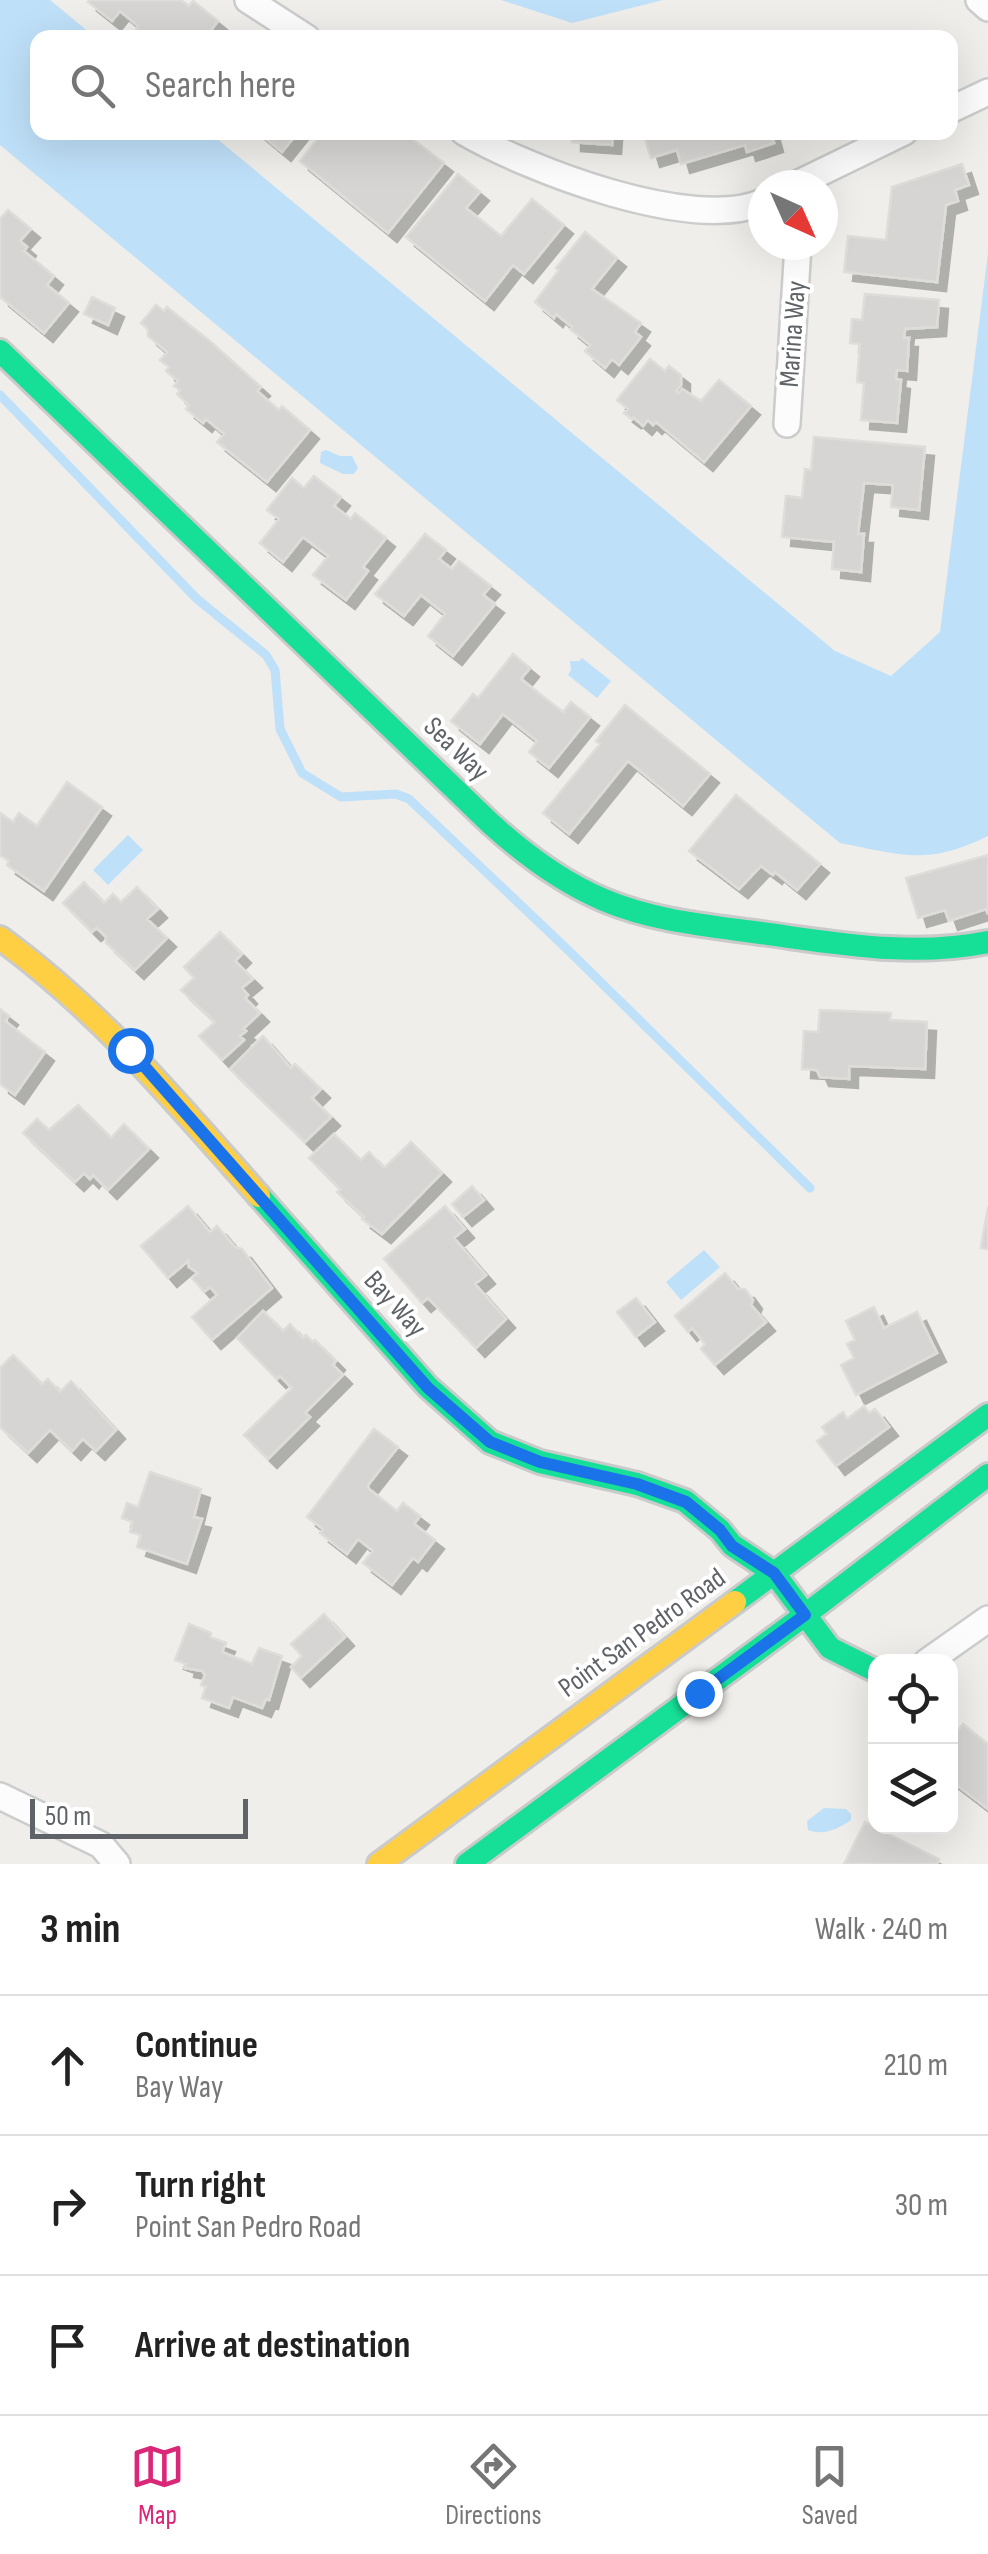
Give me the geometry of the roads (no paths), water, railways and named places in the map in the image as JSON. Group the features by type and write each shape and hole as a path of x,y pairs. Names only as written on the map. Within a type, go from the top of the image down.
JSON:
{"street":[{"path":"248,0 294,30"},
{"path":"979,0 988,8"},
{"path":"958,106 988,92"},
{"path":"481,140 544,169 643,201 728,212 748,206"},
{"path":"826,170 888,140"},
{"name":"Marina Way","path":"786,424 798,260"},
{"name":"Sea Way","path":"0,351 490,824 564,881 607,902 694,924 896,951 946,950 988,942"},
{"name":"Bay Way","path":"0,938 41,968 130,1050 428,1388 490,1442 540,1462 637,1484 686,1502 720,1530 732,1546 774,1573 830,1648 868,1667"},
{"name":"Point San Pedro Road","path":"379,1864 988,1415"},
{"path":"467,1864 988,1475"},
{"path":"938,1654 988,1618"},
{"path":"0,1796 101,1844 117,1864"}],"water":[{"path":"0,0 50,0 86,30 30,30 30,140 218,140 835,651 891,676 940,632 988,253 988,836 931,855 898,854 840,843 0,145"},
{"path":"501,0 663,0 572,23"},
{"path":"321,452 352,456 358,468 354,474 343,474 320,463"},
{"path":"582,658 611,681 597,698 568,675 570,661"},
{"path":"128,835 143,850 108,885 93,870"},
{"path":"704,1250 720,1267 681,1300 666,1282"},
{"path":"824,1808 846,1809 851,1820 831,1831 808,1830 807,1821"}],"waterway":[{"path":"0,395 197,599 266,655 275,670 280,729 302,773 341,797 396,794 409,799 810,1188"}]}
